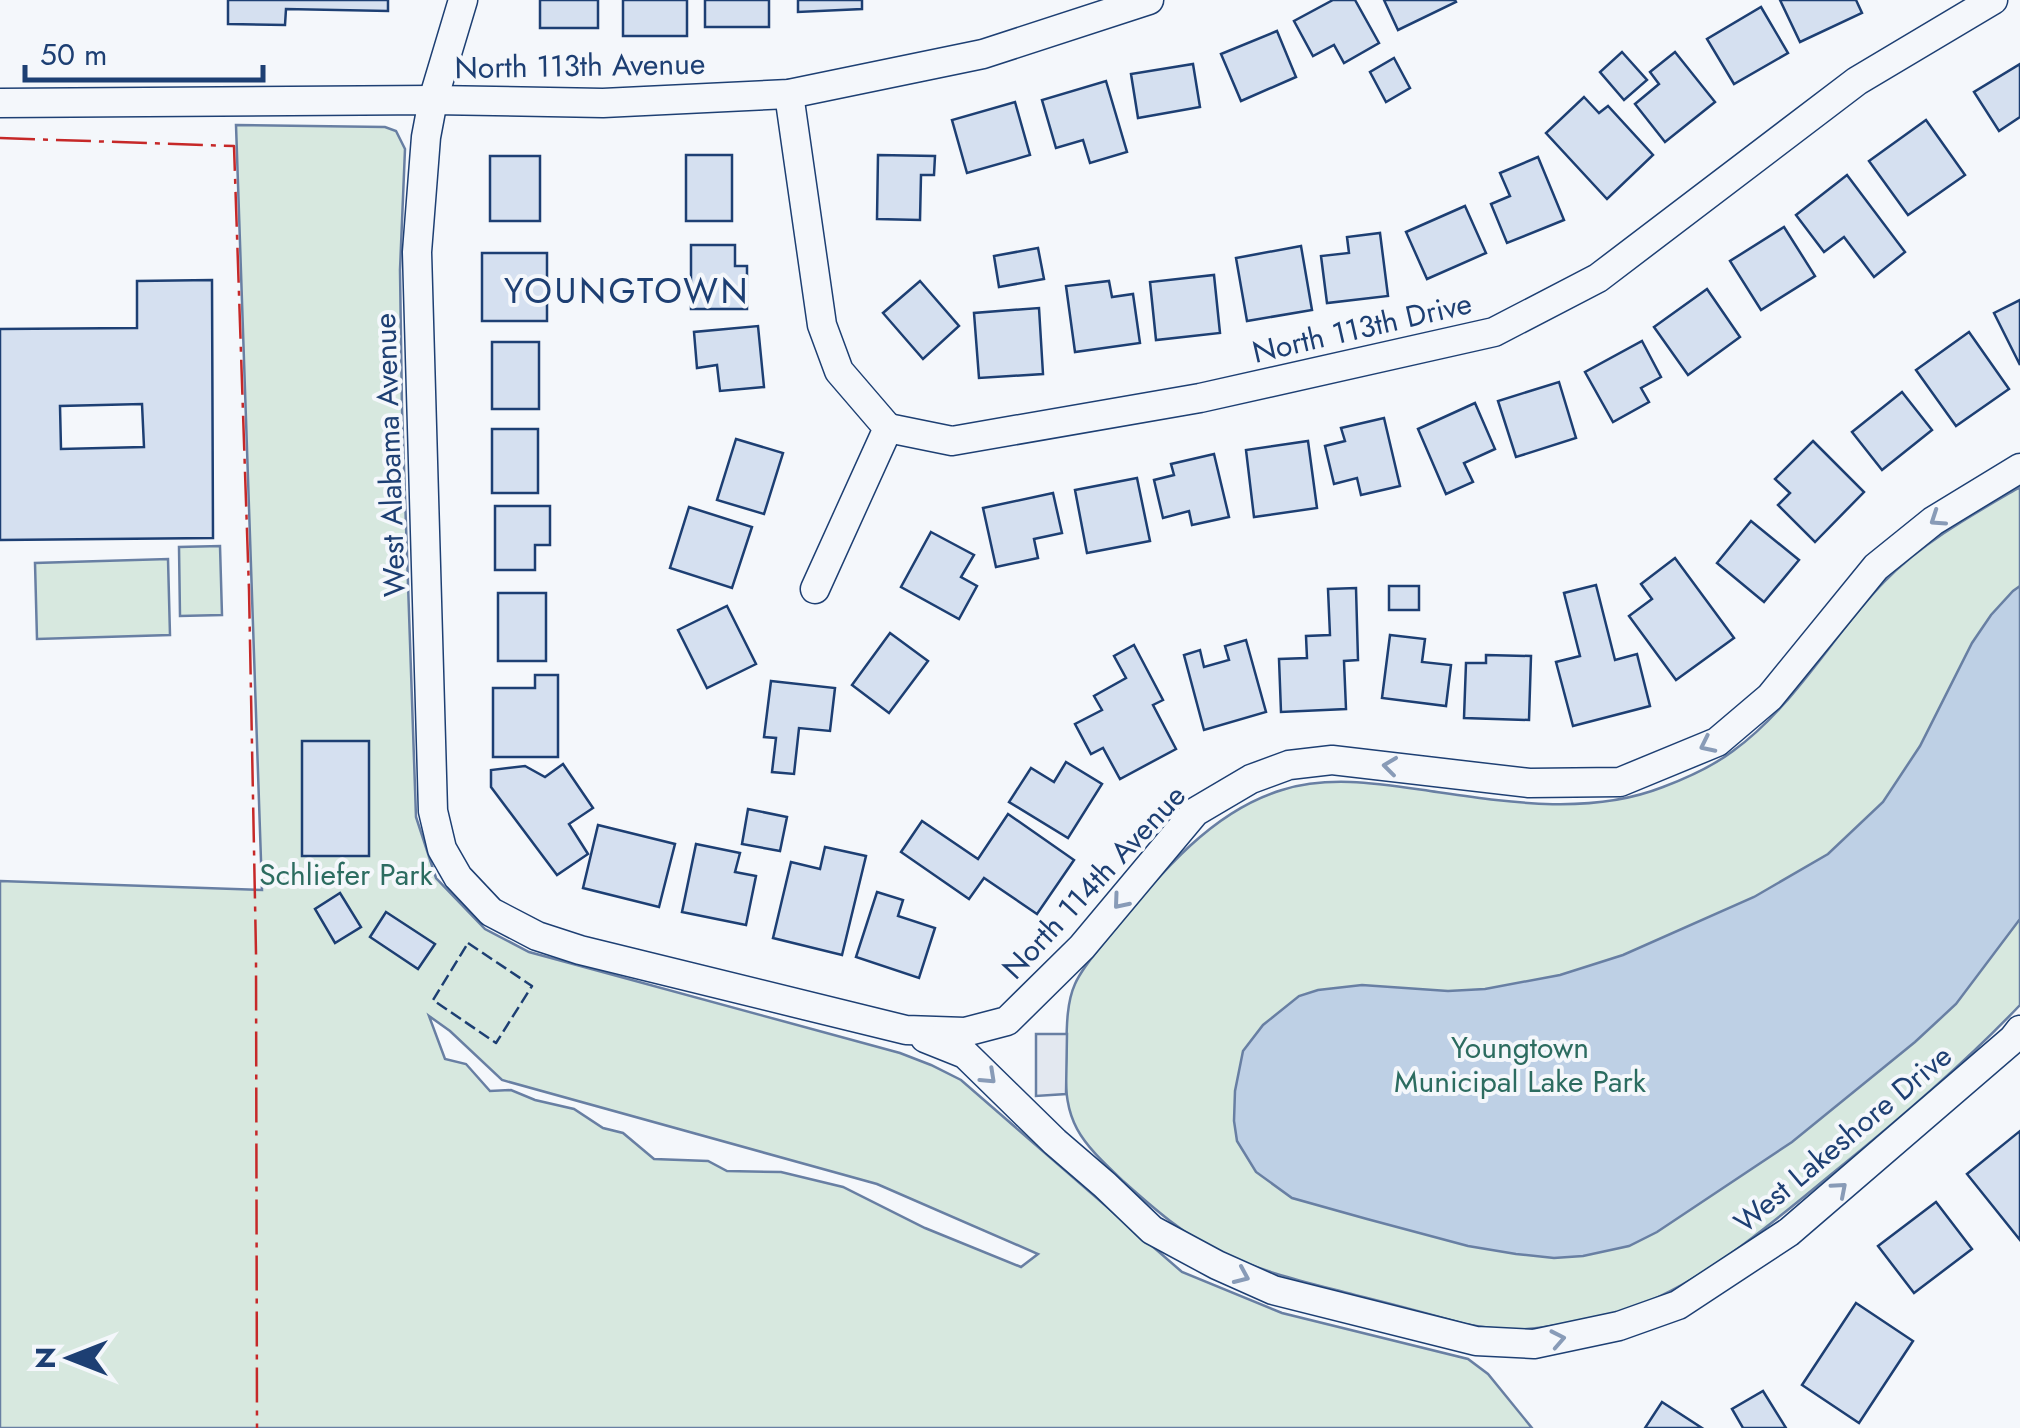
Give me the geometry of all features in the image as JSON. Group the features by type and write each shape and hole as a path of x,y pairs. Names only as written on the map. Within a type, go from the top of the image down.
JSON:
{"street":[{"name":"West Alabama Avenue","path":"463,0 426,137 417,252 434,811 442,849 452,869 478,900"},
{"name":"North 113th Avenue","path":"0,103 603,103 788,94 983,54 1149,0"},
{"name":"North 113th Drive","path":"888,428 952,441 1200,398 1494,332 1598,278 1857,81 1994,0"},
{"path":"788,94 822,325 839,371 888,428 816,590"},
{"name":"North 114th Avenue","path":"478,900 514,926 580,950 906,1030 965,1032 1007,1021 1082,947 1196,812 1251,779 1289,766 1332,760 1529,784 1620,782 1717,742 1770,697 1876,567 1933,521 2020,468"},
{"name":"West Lakeshore Drive","path":"906,1030 964,1054 1152,1230 1216,1265 1274,1290 1384,1318 1476,1340 1534,1344 1619,1326 1678,1305 1789,1232 2020,1030"}],"green space":[{"name":"Schliefer Park","path":"236,125 385,127 396,131 405,149 400,270 402,408 416,817 436,878 485,929 529,952 900,1053 961,1080 1182,1272 1282,1313 1468,1359 1488,1374 1532,1428 0,1428 0,881 262,890","holes":["429,1016 502,1080 877,1184 1038,1254 1021,1267 925,1228 843,1187 781,1172 727,1171 708,1161 654,1159 623,1133 603,1128 574,1109 511,1090 490,1091 466,1064 445,1059"]},
{"name":"Youngtown Municipal Lake Park","path":"2020,487 2020,1005 1909,1110 1733,1252 1676,1288 1616,1313 1535,1328 1481,1327 1287,1277 1222,1253 1195,1239 1158,1211 1085,1142 1071,1116 1066,1083 1068,1012 1075,984 1147,891 1208,830 1256,800 1318,783 1374,784 1518,802 1577,804 1635,796 1681,780 1733,751 1775,714 1865,603 1915,554"},
{"path":"220,546 222,615 180,616 179,547"},
{"path":"168,559 170,635 37,639 35,563"}],"shaded area":[{"path":"1036,1034 1067,1034 1066,1094 1036,1096"}],"water":[{"path":"2020,586 2020,919 1956,1004 1792,1142 1657,1232 1629,1246 1554,1258 1468,1246 1292,1198 1256,1172 1237,1141 1234,1121 1243,1051 1263,1025 1299,996 1362,985 1448,991 1485,989 1560,975 1623,955 1754,897 1828,854 1883,802 1920,746 1972,643 1991,615"}],"building":[{"path":"228,0 388,0 388,11 286,9 285,25 228,24"},
{"path":"540,0 598,0 598,28 540,28"},
{"path":"623,0 687,0 687,36 623,36"},
{"path":"705,0 769,0 769,27 705,27"},
{"path":"798,0 862,0 862,9 798,12"},
{"path":"1333,0 1355,0 1379,43 1344,63 1334,45 1313,56 1294,21"},
{"path":"1384,0 1455,0 1456,2 1398,30"},
{"path":"1780,0 1856,0 1862,13 1800,42"},
{"path":"1761,7 1788,53 1734,84 1707,39"},
{"path":"1277,31 1296,77 1241,101 1221,54"},
{"path":"1622,52 1647,80 1624,100 1600,72"},
{"path":"1675,52 1715,102 1665,142 1635,104 1659,84 1650,72"},
{"path":"1394,58 1410,88 1386,102 1370,72"},
{"path":"1193,64 1200,107 1138,118 1131,74"},
{"path":"2020,64 2020,117 1999,131 1974,92"},
{"path":"1106,81 1127,152 1090,163 1083,140 1056,148 1042,100"},
{"path":"1584,97 1599,113 1608,106 1653,155 1607,199 1546,133"},
{"path":"1015,102 1030,155 967,173 952,120"},
{"path":"1926,120 1965,175 1908,215 1869,161"},
{"path":"686,155 732,155 732,221 686,221"},
{"path":"878,155 935,156 934,175 921,175 920,220 877,219"},
{"path":"490,156 540,156 540,221 490,221"},
{"path":"1538,157 1564,220 1507,243 1491,204 1510,196 1500,173"},
{"path":"1847,175 1905,252 1874,277 1844,237 1824,252 1796,215"},
{"path":"1465,206 1486,253 1427,279 1406,232"},
{"path":"1784,227 1815,276 1761,310 1730,261"},
{"path":"1380,233 1388,296 1327,303 1321,256 1349,253 1347,237"},
{"path":"691,245 735,245 735,266 747,266 747,309 691,309"},
{"path":"1301,246 1312,310 1247,321 1236,258"},
{"path":"1038,248 1044,279 999,287 994,256"},
{"path":"482,253 547,253 547,321 482,321"},
{"path":"1214,275 1220,333 1156,340 1150,282"},
{"path":"212,280 213,538 0,540 0,329 137,328 137,281","holes":["142,404 144,447 61,449 60,406"]},
{"path":"920,281 959,326 923,359 883,313"},
{"path":"1109,281 1112,297 1133,294 1140,343 1075,352 1066,286"},
{"path":"1707,289 1740,337 1688,375 1654,327"},
{"path":"2020,300 2020,365 1994,313"},
{"path":"1039,308 1043,374 979,378 974,313"},
{"path":"758,326 764,387 720,391 717,365 697,368 694,332"},
{"path":"1969,332 2009,389 1956,426 1916,370"},
{"path":"1642,341 1661,377 1641,388 1649,402 1613,422 1585,372"},
{"path":"492,342 539,342 539,409 492,409"},
{"path":"1559,382 1576,438 1516,457 1498,401"},
{"path":"1902,392 1932,430 1882,470 1852,432"},
{"path":"1475,403 1495,449 1464,463 1473,482 1446,494 1418,429"},
{"path":"1384,418 1400,486 1361,495 1357,478 1334,484 1325,446 1345,441 1341,428"},
{"path":"492,429 538,429 538,493 492,493"},
{"path":"736,439 783,453 764,514 717,500"},
{"path":"1308,441 1317,508 1254,517 1246,450"},
{"path":"1813,441 1864,492 1815,542 1778,505 1790,493 1775,479"},
{"path":"1214,454 1229,517 1192,525 1189,511 1163,518 1154,480 1174,475 1171,464"},
{"path":"1137,478 1150,541 1087,553 1075,490"},
{"path":"1053,493 1062,533 1034,539 1038,558 996,567 983,508"},
{"path":"495,506 550,506 550,545 535,545 535,570 495,570"},
{"path":"689,507 752,527 732,588 670,568"},
{"path":"1751,521 1799,560 1764,602 1717,563"},
{"path":"931,532 974,555 961,577 977,586 959,619 901,587"},
{"path":"1675,558 1734,638 1676,680 1629,616 1652,599 1641,584"},
{"path":"1596,585 1615,660 1637,654 1650,706 1573,726 1556,662 1580,656 1564,593"},
{"path":"1389,586 1419,586 1419,610 1389,610"},
{"path":"1356,588 1358,660 1344,661 1346,709 1281,712 1279,659 1307,658 1306,636 1330,635 1328,589"},
{"path":"498,593 546,593 546,661 498,661"},
{"path":"727,606 756,664 707,688 678,630"},
{"path":"890,633 928,661 889,713 852,685"},
{"path":"1390,635 1425,639 1422,662 1451,665 1446,706 1382,698"},
{"path":"1246,640 1266,712 1204,730 1184,655 1200,650 1204,667 1229,660 1225,646"},
{"path":"1134,645 1163,700 1153,705 1176,749 1120,779 1103,748 1091,754 1075,724 1102,710 1094,696 1126,678 1114,656"},
{"path":"1486,655 1531,656 1529,720 1464,718 1466,663 1486,663"},
{"path":"535,675 558,675 558,757 493,757 493,688 535,688"},
{"path":"771,681 835,688 830,731 799,728 794,774 772,772 776,738 764,737"},
{"path":"302,741 369,741 369,856 302,856"},
{"path":"1066,762 1102,784 1068,838 1009,802 1031,768 1054,782"},
{"path":"563,764 593,808 569,824 588,854 557,875 491,787 491,770 525,766 545,777"},
{"path":"748,809 787,817 780,851 742,844"},
{"path":"1008,814 1074,860 1037,914 984,878 969,899 901,852 922,821 978,859"},
{"path":"598,825 675,844 659,907 583,888"},
{"path":"696,844 740,853 735,872 756,876 746,925 682,912"},
{"path":"825,847 866,856 842,955 773,938 791,862 820,869"},
{"path":"877,892 903,900 898,916 935,928 919,978 856,957"},
{"path":"340,893 361,927 335,943 315,909"},
{"path":"386,912 435,944 418,969 370,937"},
{"path":"2020,1131 2020,1240 1967,1174"},
{"path":"1936,1202 1972,1249 1914,1293 1878,1246"},
{"path":"1856,1303 1913,1341 1859,1423 1802,1385"},
{"path":"1763,1391 1786,1428 1743,1428 1732,1409"},
{"path":"1662,1402 1702,1428 1645,1428"}],"fence":[{"path":"468,943 532,986 496,1043 433,1000 468,943"}],"power":[{"path":"0,138 234,146 256,953 257,1428"}],"district":[{"name":"YOUNGTOWN","path":"627,291"}]}
